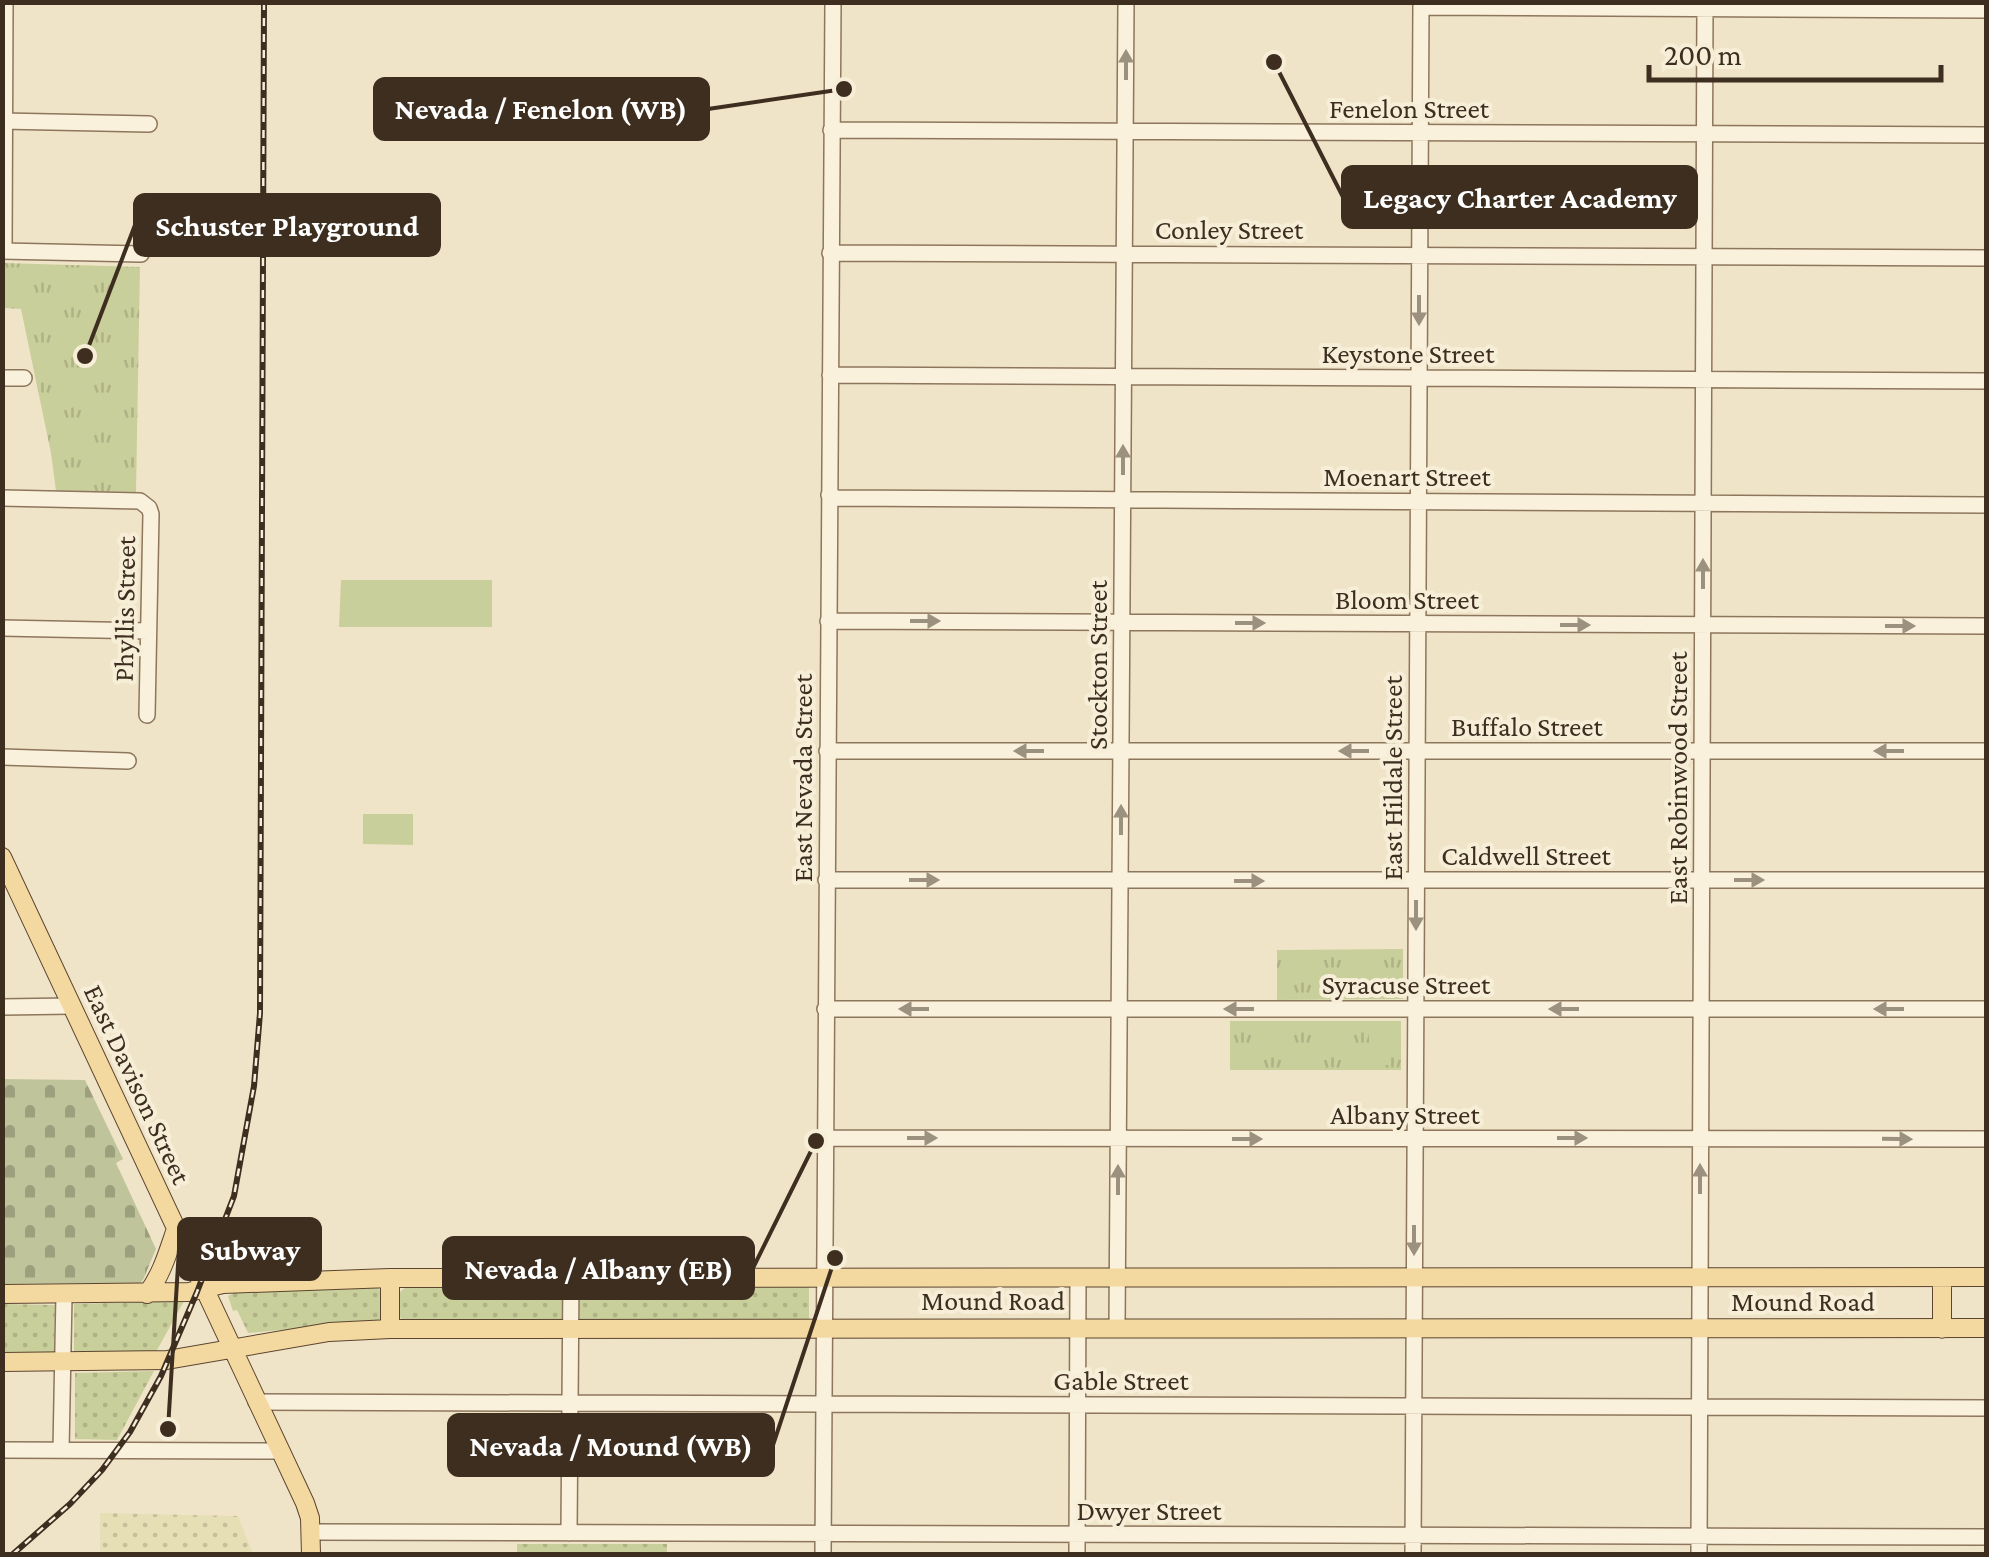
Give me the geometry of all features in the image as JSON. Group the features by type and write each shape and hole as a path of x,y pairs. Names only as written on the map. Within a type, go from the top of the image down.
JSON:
{"main road":[{"name":"East Davison Street","path":"2,857 7,877 72,1006 305,1503 310,1518 311,1554"},
{"path":"147,1294 164,1266 176,1229"},
{"path":"1942,1276 1942,1329"},
{"name":"Mound Road","path":"2,1294 147,1294 206,1290 223,1284 390,1278 1986,1277"},
{"path":"390,1278 390,1329"},
{"name":"Mound Road","path":"2,1362 167,1360 328,1332 390,1329 1986,1328"}],"street":[{"path":"5,2 3,251 140,254"},
{"name":"East Nevada Street","path":"823,1554 833,2"},
{"name":"Stockton Street","path":"1117,1328 1126,2"},
{"path":"1420,5 1986,10"},
{"name":"East Hildale Street","path":"1413,1554 1420,5"},
{"name":"East Robinwood Street","path":"1700,1554 1705,6"},
{"path":"4,121 149,124"},
{"name":"Fenelon Street","path":"831,130 1986,135"},
{"name":"Conley Street","path":"830,253 1986,258"},
{"name":"Keystone Street","path":"830,375 1986,381"},
{"path":"2,378 24,378"},
{"name":"Moenart Street","path":"829,495 1986,505"},
{"name":"Phyllis Street","path":"2,498 140,502 147,506 151,514 147,714"},
{"name":"Bloom Street","path":"828,621 1986,626"},
{"path":"2,628 148,631"},
{"name":"Buffalo Street","path":"827,751 1986,750"},
{"path":"2,758 128,761"},
{"name":"Caldwell Street","path":"826,880 1986,880"},
{"path":"2,1007 72,1006"},
{"name":"Syracuse Street","path":"825,1009 1986,1009"},
{"name":"Albany Street","path":"824,1138 1986,1140"},
{"path":"570,1533 571,1277"},
{"path":"1077,1554 1078,1277"},
{"path":"62,1450 64,1295"},
{"name":"Gable Street","path":"256,1402 1986,1408"},
{"path":"2,1450 280,1452"},
{"name":"Dwyer Street","path":"311,1532 1986,1537"}],"shaded area":[{"path":"100,1513 238,1516 253,1554 100,1554"}],"green space":[{"path":"3,263 140,267 136,492 56,491 21,309 3,308"},
{"path":"341,580 492,580 492,627 339,627"},
{"path":"363,814 413,814 413,845 363,844"},
{"path":"1403,949 1403,999 1277,1000 1277,950"},
{"path":"1230,1021 1401,1021 1401,1070 1230,1070"},
{"path":"1369,1034 1391,1034 1391,1065 1369,1065"},
{"path":"3,1079 85,1080 123,1159 116,1163 156,1249 140,1283 3,1284"},
{"path":"585,1286 809,1287 809,1320 581,1320 578,1292"},
{"path":"377,1287 382,1293 382,1317 377,1321 248,1333 228,1296 234,1293"},
{"path":"406,1287 560,1287 564,1289 565,1315 561,1321 404,1322 400,1317 400,1292"},
{"path":"184,1301 156,1352 74,1354 74,1304"},
{"path":"3,1304 55,1305 54,1352 3,1356"},
{"path":"154,1371 117,1440 75,1439 75,1373"},
{"path":"517,1544 667,1544 667,1554 517,1554"}],"railway":[{"path":"13,1554 102,1470 130,1432 161,1376 234,1196 254,1086 260,1013 264,2"}],"place":[{"name":"Legacy Charter Academy","path":"1274,62"},
{"name":"Nevada / Fenelon (WB)","path":"844,89"},
{"name":"Schuster Playground","path":"85,356"},
{"name":"Nevada / Albany (EB)","path":"816,1141"},
{"name":"Nevada / Mound (WB)","path":"835,1258"},
{"name":"Subway","path":"168,1429"}]}
